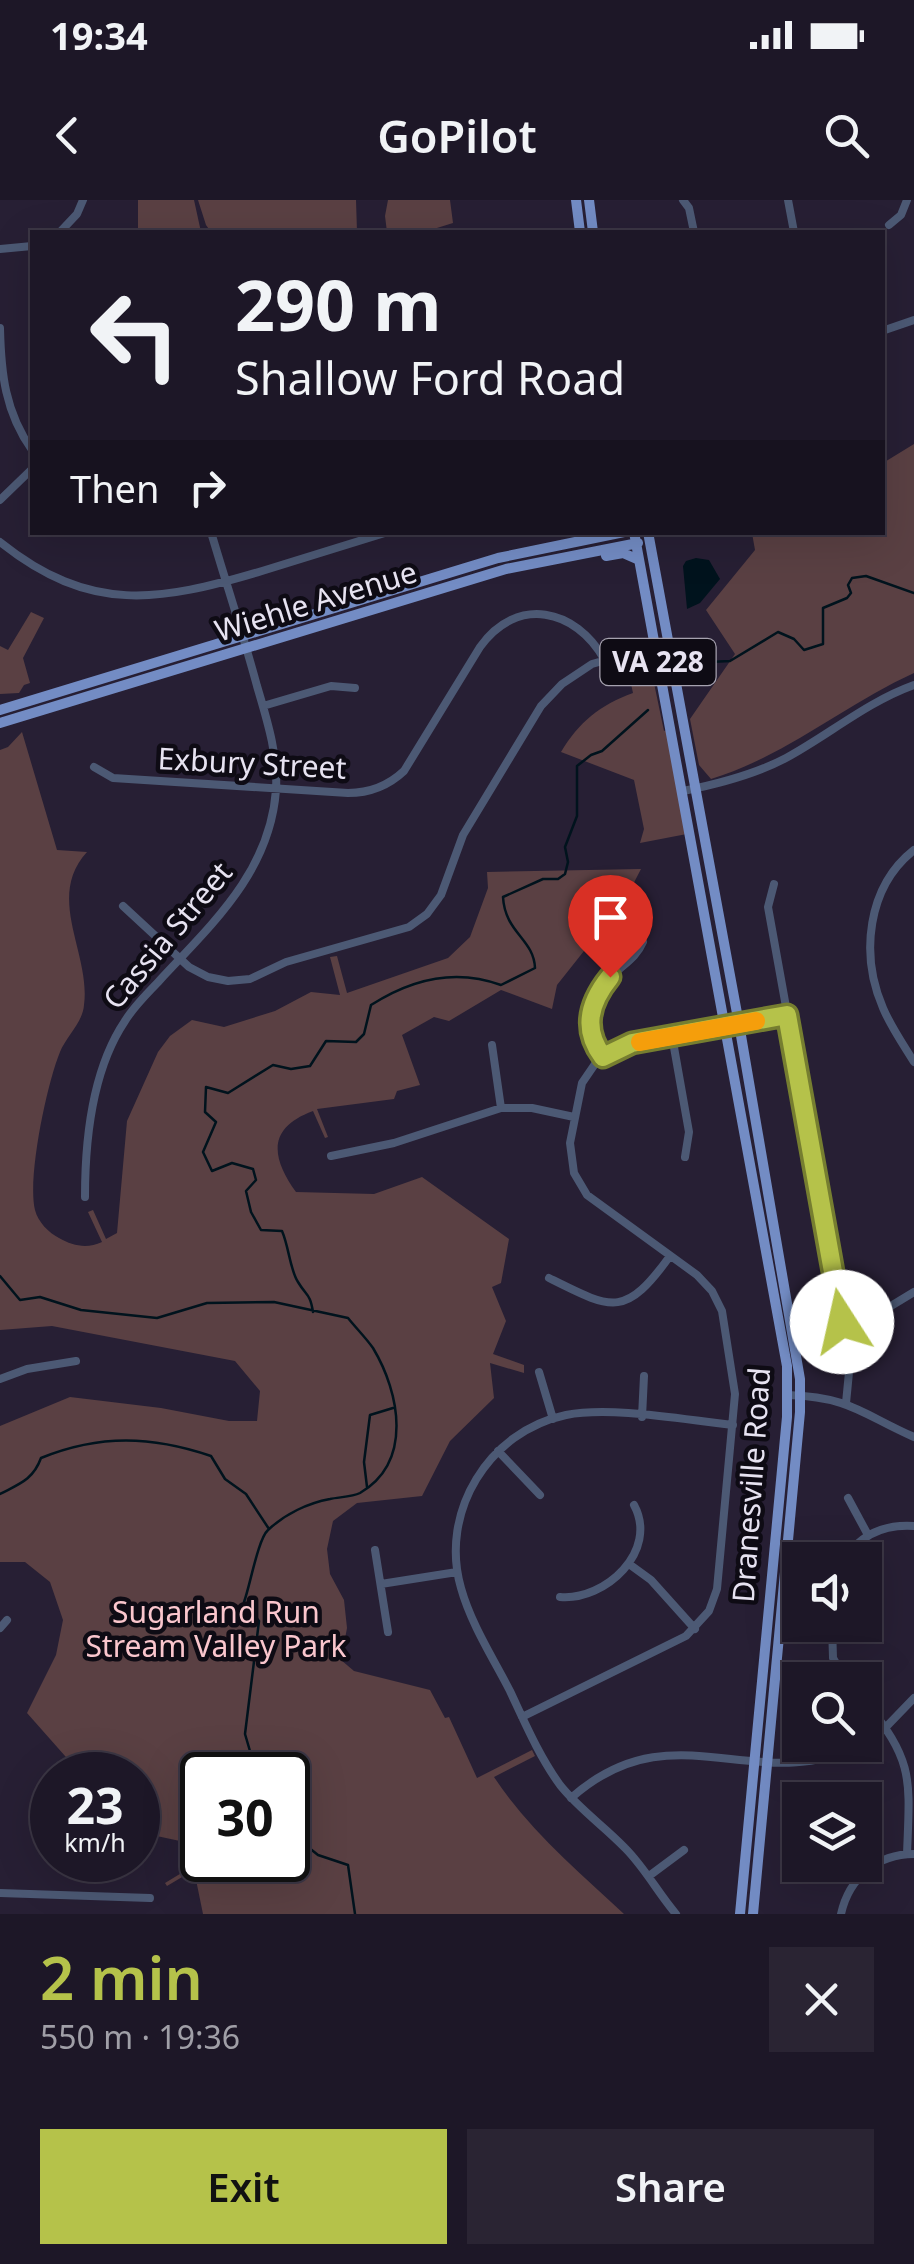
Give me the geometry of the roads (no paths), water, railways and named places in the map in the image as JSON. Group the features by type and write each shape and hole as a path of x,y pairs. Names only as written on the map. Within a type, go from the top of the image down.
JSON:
{"main road":[{"path":"576,200 580,230"},
{"path":"589,200 593,230"},
{"name":"Wiehle Avenue","path":"0,710 514,554 609,535"},
{"name":"Wiehle Avenue","path":"3,722 506,569 648,537"},
{"name":"Dranesville Road","path":"648,537 689,790 798,1351 801,1396 753,1914"},
{"name":"Dranesville Road","path":"635,538 655,646 689,790"},
{"path":"506,569 616,554 640,560"},
{"name":"Dranesville Road","path":"733,1025 785,1353 788,1395 740,1914"}],"street":[{"path":"62,230 77,214 83,200"},
{"path":"684,200 694,230"},
{"path":"788,200 794,230"},
{"path":"890,225 901,215 908,200"},
{"path":"0,249 30,246"},
{"path":"885,330 914,320"},
{"path":"0,328 4,388 14,421 30,447"},
{"path":"0,500 30,471"},
{"name":"Cassia Street","path":"85,1197 92,1116 116,1036 131,1012 228,906 248,878 264,844 276,789 274,752 263,706 212,535"},
{"path":"0,542 31,566 58,579 112,594 173,595 378,535"},
{"name":"Exbury Street","path":"94,767 114,778 358,793 379,788 411,763 484,640 499,627 517,618 540,614 563,618 588,635 604,659"},
{"path":"123,906 180,958 208,977 239,981 260,976 286,962 399,931 418,921 441,896 463,835 540,706 575,675 604,659 655,646"},
{"path":"689,790 783,760 876,701 914,685"},
{"path":"263,706 331,686 355,688"},
{"path":"914,850 894,871 880,895 872,922 870,955 883,1009 914,1062"},
{"path":"774,884 768,907 850,1370 846,1403"},
{"path":"603,1057 590,1034 592,1005 604,984 635,956 643,942"},
{"path":"522,1717 695,1629 709,1611 718,1589 735,1381 722,1310 705,1283 583,1189 570,1160 582,1083 603,1057 632,1043 787,1015"},
{"path":"672,1036 690,1138 685,1157"},
{"path":"492,1045 501,1108"},
{"path":"331,1156 394,1143 501,1108 532,1108 574,1117"},
{"path":"549,1278 593,1300 623,1302 642,1292 670,1256"},
{"path":"842,1322 881,1312 914,1292"},
{"path":"0,1379 27,1369 76,1361"},
{"path":"538,1372 553,1419"},
{"path":"642,1417 644,1376"},
{"path":"788,1395 846,1403 914,1437"},
{"path":"676,1914 623,1846 571,1798 548,1767 466,1602 457,1572 457,1531 465,1501 478,1475 498,1451 526,1430 553,1419 596,1413 733,1425"},
{"path":"498,1451 540,1495"},
{"path":"848,1498 868,1535"},
{"path":"560,1597 579,1596 616,1578 629,1564 638,1543 640,1524 634,1505"},
{"path":"861,1542 887,1527 914,1526"},
{"path":"375,1550 388,1632"},
{"path":"629,1564 650,1580 695,1629"},
{"path":"380,1584 457,1572"},
{"path":"0,1628 7,1620"},
{"path":"882,1730 914,1698"},
{"path":"842,1914 852,1886 866,1870 886,1858 911,1854 910,1777 902,1750 882,1720"},
{"path":"571,1798 610,1769 638,1758 671,1754 782,1761"},
{"path":"649,1876 684,1850"},
{"path":"0,1893 150,1898"}],"water":[{"path":"696,558 709,560 720,579 700,603 687,609 683,566"}],"waterway":[{"path":"690,678 709,662 730,661 778,632 794,639 804,650 823,644 823,608 847,598 852,578 866,576 914,593"},
{"path":"313,1312 295,1277 282,1231 261,1230 251,1212 246,1191 256,1180 253,1169 232,1163 212,1171 203,1152 216,1122 205,1112 206,1087 228,1093 273,1065 291,1069 310,1066 326,1041 356,1042 364,1034 371,1005 417,983 467,977 501,985 535,968 530,950 509,919 503,897 565,874 565,847 577,816 577,766 602,751 648,710"},
{"path":"0,1276 20,1300 40,1297 81,1310 157,1318 207,1303 274,1302 348,1318 373,1348 395,1405 395,1445 388,1464 377,1480 360,1493 313,1503 282,1519 264,1535 258,1553 244,1602 259,1621 245,1734 250,1752"},
{"path":"367,1487 364,1462 370,1415 393,1408"},
{"path":"0,1494 30,1476 41,1458 63,1450 126,1440 168,1444 211,1456 225,1479 246,1494 269,1529"},
{"path":"310,1849 348,1865 355,1914"}],"park label":[{"name":"Sugarland Run Stream Valley Park","path":"216,1630"}]}
